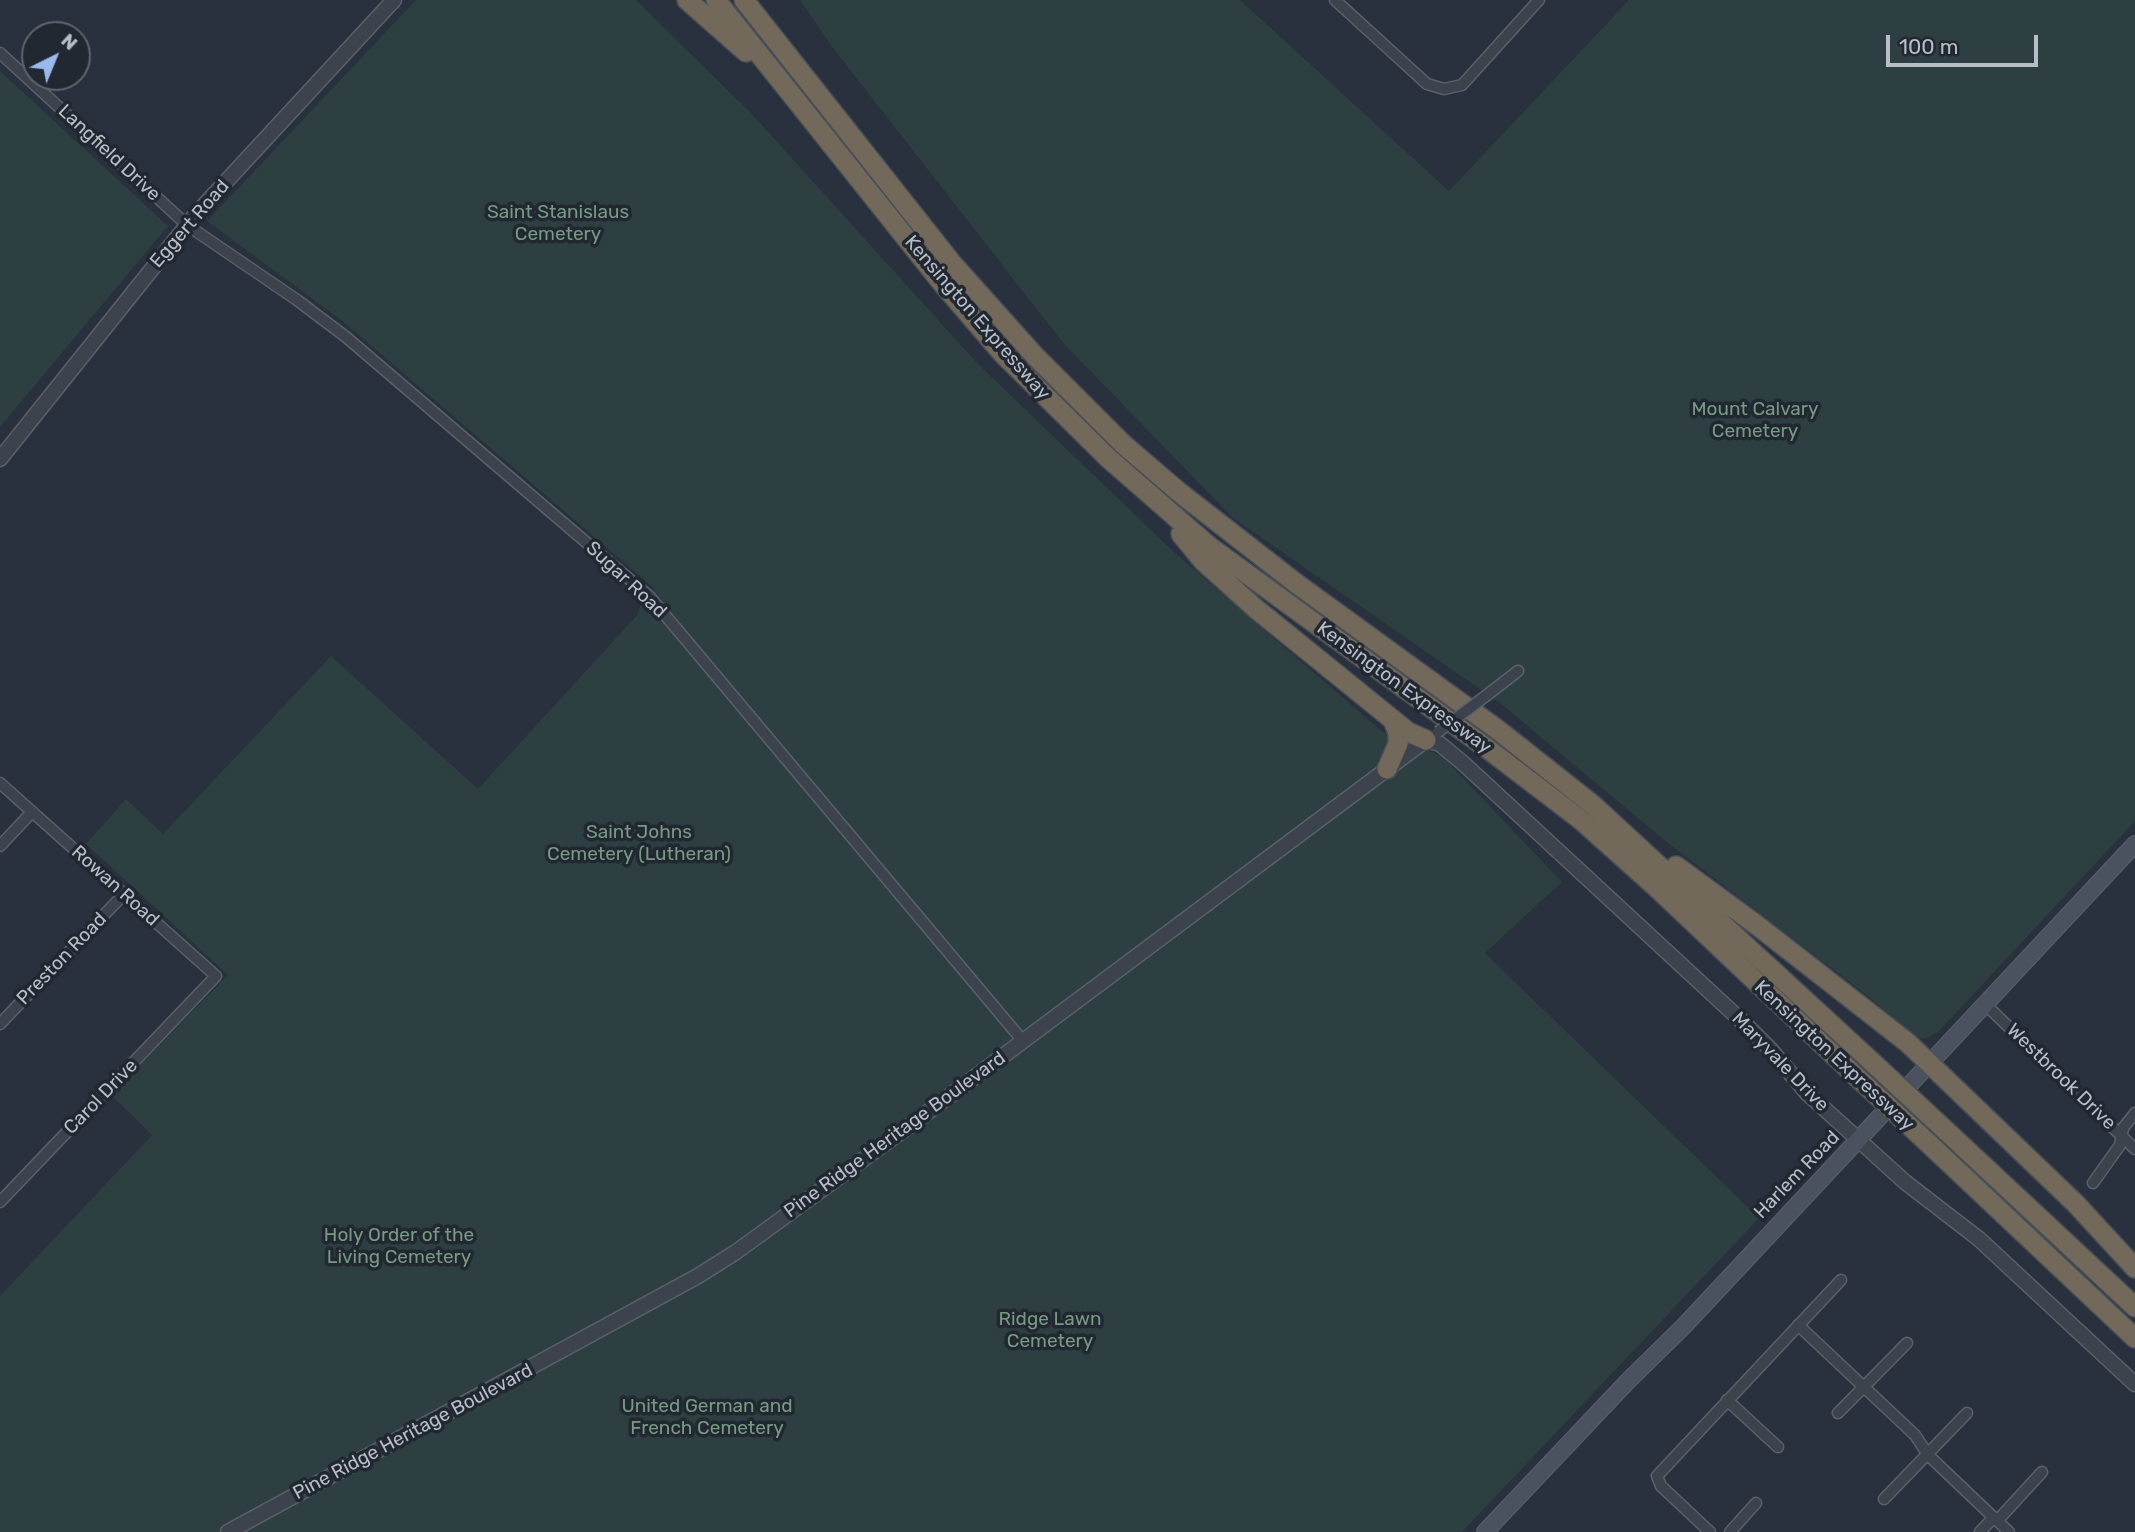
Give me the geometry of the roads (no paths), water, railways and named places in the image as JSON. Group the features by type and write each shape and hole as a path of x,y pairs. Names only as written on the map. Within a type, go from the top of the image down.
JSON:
{"highway":[{"path":"687,0 789,90"},
{"name":"Kensington Expressway","path":"716,0 942,283 1003,354 1144,491 1210,547 1581,820 1657,888 2135,1338"},
{"name":"Kensington Expressway","path":"744,0 951,262 1035,356 1123,444 1236,538 1507,737 1625,833 2135,1307"},
{"path":"758,0 794,63"},
{"path":"1144,491 1203,561 1255,608 1416,737 1432,736"},
{"path":"1387,769 1398,744 1398,733 1393,720"},
{"path":"1625,833 1698,880 1843,990 1930,1065 2076,1204 2135,1268"}],"main road":[{"name":"Harlem Road","path":"1485,1532 1930,1065 2135,844"}],"street":[{"name":"Eggert Road","path":"0,459 187,225 394,0"},
{"path":"1335,0 1427,84 1444,89 1462,85 1537,1"},
{"name":"Langfield Drive","path":"0,53 187,225"},
{"name":"Sugar Road","path":"187,225 346,337 649,596 1023,1041"},
{"name":"Pine Ridge Heritage Boulevard","path":"228,1532 698,1276 736,1252 1518,671"},
{"name":"Maryvale Drive","path":"1432,736 1581,870 1760,1039 1807,1093 1905,1182 1979,1239 2135,1384"},
{"name":"Rowan Road","path":"0,783 216,976 202,991"},
{"path":"0,846 32,812"},
{"name":"Preston Road","path":"0,1024 124,894"},
{"name":"Carol Drive","path":"0,1202 202,991"},
{"name":"Westbrook Drive","path":"1986,1005 2135,1149"},
{"path":"2093,1182 2120,1145 2123,1128 2135,1113"},
{"path":"1710,1532 1661,1486 1657,1476 1841,1280"},
{"path":"1798,1325 1915,1435 1928,1455 2008,1532"},
{"path":"1838,1413 1907,1343"},
{"path":"1727,1400 1778,1447"},
{"path":"1884,1499 1968,1413"},
{"path":"1980,1532 2042,1472"},
{"path":"1731,1532 1756,1503"}],"park label":[{"name":"Saint Stanislaus Cemetery","path":"558,224"},
{"name":"Mount Calvary Cemetery","path":"1755,421"},
{"name":"Saint Johns Cemetery (Lutheran)","path":"639,844"},
{"name":"Holy Order of the Living Cemetery","path":"399,1247"},
{"name":"Ridge Lawn Cemetery","path":"1050,1331"},
{"name":"United German and French Cemetery","path":"707,1418"}]}
